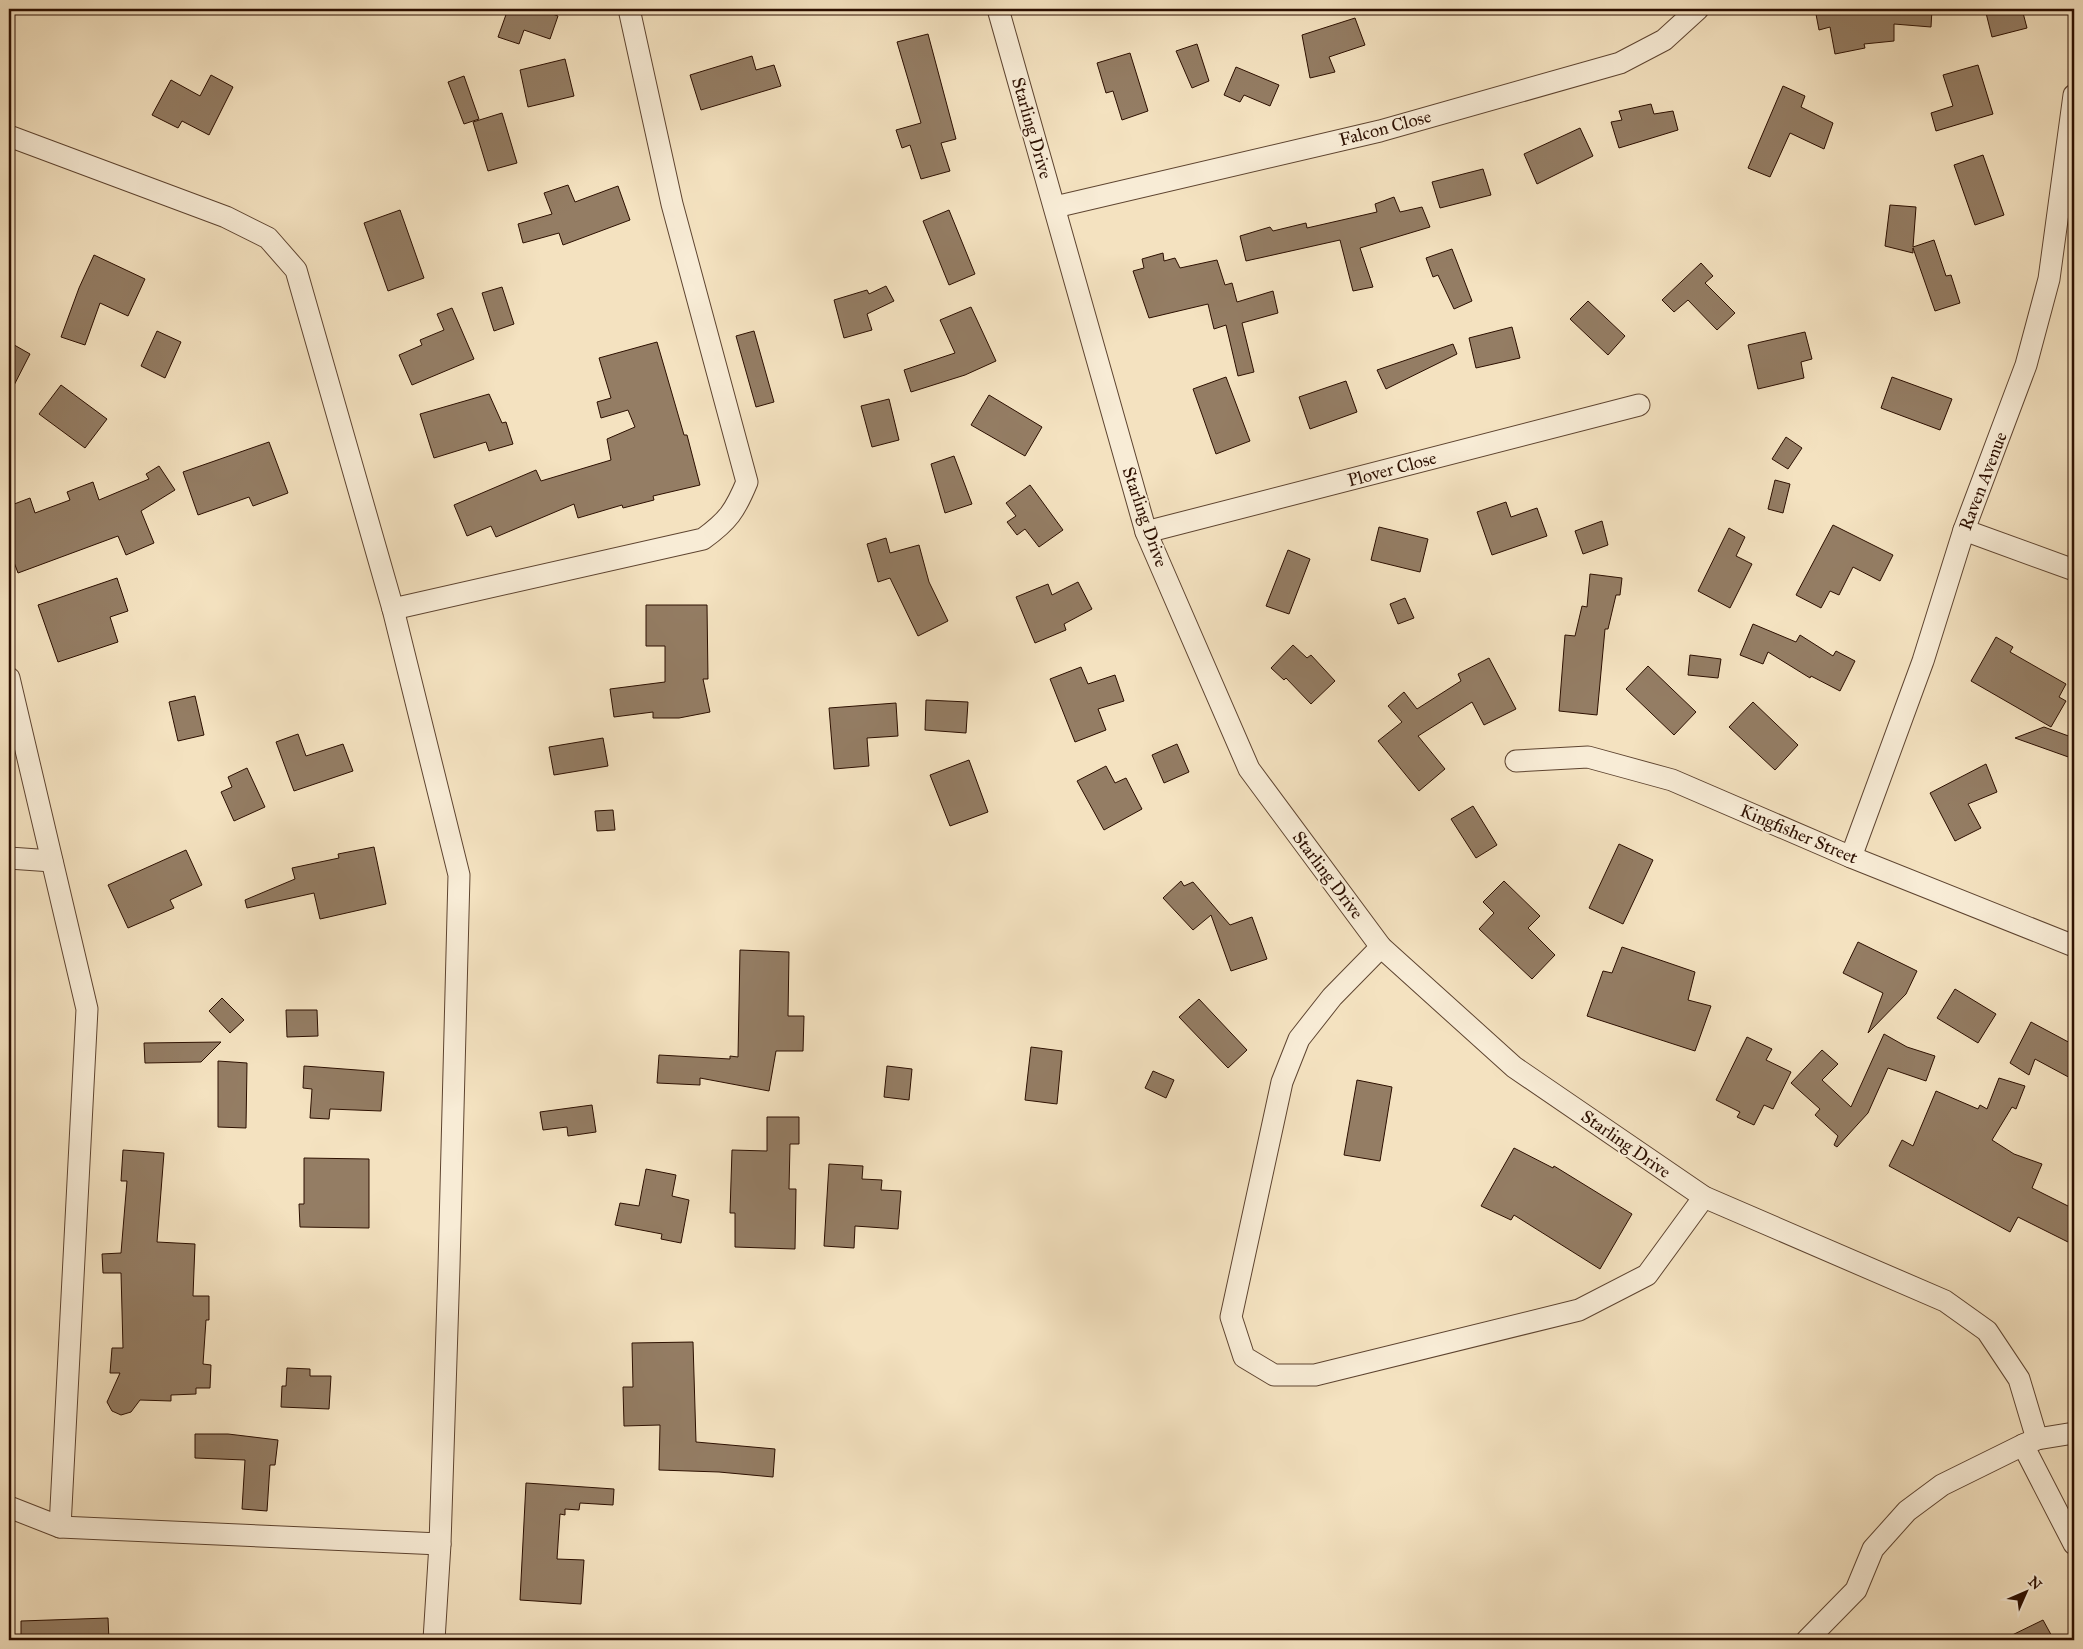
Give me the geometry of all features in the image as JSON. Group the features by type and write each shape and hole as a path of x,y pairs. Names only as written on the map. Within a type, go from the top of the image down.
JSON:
{"street":[{"path":"393,609 703,539 724,524 736,508 747,482 672,204 630,9"},
{"name":"Starling Drive","path":"998,9 1146,532 1249,770 1381,947 1514,1067 1704,1197 1945,1301 1987,1330 2019,1380 2030,1442 2074,1544"},
{"name":"Falcon Close","path":"1055,207 1380,131 1620,63 1664,40 1698,9"},
{"name":"Raven Avenue","path":"1851,857 1923,661 1964,530 2026,365 2049,279 2074,96"},
{"path":"9,136 226,217 268,238 296,270 393,609 460,875 440,1544 434,1640"},
{"name":"Plover Close","path":"1146,532 1639,405"},
{"path":"1964,530 2074,570"},
{"path":"9,678 87,1010 60,1526"},
{"name":"Kingfisher Street","path":"1516,761 1588,757 1672,780 1851,857 2074,946"},
{"path":"9,858 52,861"},
{"path":"1381,947 1332,997 1298,1039 1282,1082 1231,1317 1244,1357 1274,1374 1315,1375 1579,1310 1647,1274 1704,1197"},
{"path":"1807,1640 1856,1590 1873,1549 1906,1511 1942,1485 2030,1442 2074,1433"},
{"path":"9,1507 60,1526 440,1544"}],"building":[{"path":"508,9 539,9 558,16 550,39 524,30 519,44 498,37"},
{"path":"1815,9 1932,9 1931,27 1894,24 1894,41 1864,44 1865,48 1835,54 1830,27 1819,30"},
{"path":"1985,9 2022,9 2027,28 1992,37"},
{"path":"1355,18 1365,45 1329,57 1335,72 1310,78 1302,35"},
{"path":"928,34 956,139 941,143 950,171 921,179 910,145 902,148 896,130 921,123 897,42"},
{"path":"1197,44 1209,81 1192,88 1176,51"},
{"path":"1130,53 1148,111 1122,120 1113,91 1106,93 1097,63"},
{"path":"752,56 756,70 774,65 781,86 701,110 690,75"},
{"path":"565,59 574,96 528,107 520,70"},
{"path":"1978,65 1993,114 1936,131 1931,113 1953,106 1943,75"},
{"path":"1236,67 1279,85 1270,106 1244,95 1240,102 1224,95"},
{"path":"211,75 233,87 209,135 182,121 178,128 152,115 171,80 200,96"},
{"path":"464,76 479,119 464,124 448,82"},
{"path":"1783,86 1805,96 1801,107 1833,123 1824,149 1790,133 1770,177 1748,168"},
{"path":"1651,104 1654,114 1673,111 1678,130 1619,148 1611,122 1622,120 1619,111"},
{"path":"502,113 517,163 488,171 473,122"},
{"path":"1580,128 1593,156 1537,184 1524,154"},
{"path":"1983,155 2004,215 1975,225 1954,165"},
{"path":"1483,169 1491,195 1440,208 1432,182"},
{"path":"568,185 575,202 618,186 630,220 563,245 559,233 523,243 518,224 552,214 544,193"},
{"path":"1394,197 1400,212 1422,207 1430,227 1360,248 1373,287 1353,291 1340,240 1246,261 1240,236 1270,227 1273,231 1306,223 1307,228 1377,212 1375,204"},
{"path":"1890,205 1916,207 1913,247 1934,240 1946,276 1951,275 1960,303 1935,311 1913,248 1913,253 1885,246"},
{"path":"400,210 424,278 388,291 364,223"},
{"path":"949,210 975,274 949,285 923,221"},
{"path":"1452,249 1472,301 1454,309 1438,275 1433,277 1426,258"},
{"path":"1163,253 1164,261 1175,258 1180,268 1217,260 1225,285 1232,283 1237,302 1273,291 1278,313 1242,323 1254,372 1238,376 1226,325 1214,329 1208,304 1149,318 1133,271 1144,268 1142,259"},
{"path":"94,255 145,279 128,316 100,303 85,345 61,337 79,288"},
{"path":"1701,263 1713,276 1705,283 1735,313 1717,330 1688,300 1674,312 1662,300"},
{"path":"886,286 894,301 867,314 872,330 844,338 834,300 867,290 869,294"},
{"path":"502,287 514,324 494,331 482,293"},
{"path":"1588,301 1625,336 1608,355 1570,319"},
{"path":"971,307 996,361 965,375 911,392 904,370 955,353 940,320"},
{"path":"452,308 474,359 412,385 399,355 422,345 420,340 444,330 437,314"},
{"path":"1512,327 1520,358 1476,368 1469,338"},
{"path":"157,331 181,342 165,378 141,366"},
{"path":"754,331 774,402 756,407 736,336"},
{"path":"1805,332 1812,359 1801,362 1804,378 1758,389 1748,345"},
{"path":"9,342 30,354 9,395"},
{"path":"657,342 684,435 687,435 700,485 653,496 654,500 623,508 622,505 578,518 574,504 496,537 491,526 467,536 454,505 536,470 541,481 611,460 607,439 635,427 628,410 601,418 597,402 611,398 599,358"},
{"path":"1453,344 1457,354 1386,389 1377,370"},
{"path":"1226,377 1250,441 1216,454 1193,389"},
{"path":"1892,377 1952,399 1940,430 1881,408"},
{"path":"1346,381 1357,412 1310,429 1299,397"},
{"path":"61,385 107,419 85,448 39,414"},
{"path":"489,394 502,423 506,422 513,444 489,451 486,442 434,458 420,414"},
{"path":"989,395 1042,427 1025,456 971,425"},
{"path":"889,399 899,440 872,447 861,406"},
{"path":"1786,437 1802,448 1788,469 1772,459"},
{"path":"269,442 288,493 253,506 249,497 198,515 183,472"},
{"path":"954,456 972,504 945,513 931,464"},
{"path":"159,466 175,490 141,511 154,543 126,555 118,536 18,573 9,549 9,506 30,498 35,513 70,500 67,492 93,482 99,500 149,479 146,474"},
{"path":"1775,480 1790,484 1783,513 1768,509"},
{"path":"1030,485 1063,530 1039,547 1025,529 1017,535 1007,522 1016,516 1006,503"},
{"path":"1506,502 1511,517 1537,508 1547,536 1492,555 1477,512"},
{"path":"1602,521 1608,545 1583,554 1575,531"},
{"path":"1833,525 1893,555 1880,581 1853,567 1839,595 1830,591 1821,608 1796,595"},
{"path":"1379,527 1428,539 1420,572 1371,560"},
{"path":"1729,528 1745,537 1736,556 1752,564 1730,608 1698,591"},
{"path":"886,538 890,553 919,545 929,582 948,621 918,636 890,578 878,582 867,544"},
{"path":"1288,550 1310,559 1289,614 1266,606"},
{"path":"1590,574 1622,578 1620,595 1616,595 1608,629 1605,629 1597,715 1559,711 1565,635 1575,636 1582,606 1587,607"},
{"path":"117,578 128,611 110,617 118,642 58,662 38,605"},
{"path":"1078,582 1092,609 1064,624 1066,630 1035,643 1016,597 1048,584 1052,595"},
{"path":"1405,598 1414,618 1398,624 1390,604"},
{"path":"646,605 707,605 708,679 703,679 710,712 679,718 653,718 653,712 614,717 610,689 665,682 665,646 646,646"},
{"path":"1753,624 1796,642 1800,635 1833,656 1836,651 1855,661 1840,691 1811,676 1810,678 1768,652 1763,664 1740,655"},
{"path":"1996,637 2013,647 2010,652 2066,684 2059,697 2066,701 2051,727 1971,681"},
{"path":"1293,645 1307,658 1311,655 1335,681 1311,704 1286,678 1284,680 1271,668"},
{"path":"1690,655 1721,659 1718,678 1688,675"},
{"path":"1489,658 1516,709 1484,725 1472,702 1418,736 1445,769 1419,791 1378,741 1402,722 1388,706 1404,692 1417,709 1461,681 1458,674"},
{"path":"1648,666 1696,712 1674,735 1626,689"},
{"path":"1081,667 1088,684 1115,675 1124,701 1098,709 1106,730 1075,742 1050,679"},
{"path":"195,696 204,735 178,741 169,702"},
{"path":"926,700 968,702 966,733 925,730"},
{"path":"1753,702 1798,745 1775,770 1729,727"},
{"path":"896,703 898,736 867,738 869,766 834,769 829,708"},
{"path":"2044,727 2074,738 2074,759 2015,738"},
{"path":"298,734 306,756 343,744 353,771 294,791 276,742"},
{"path":"603,738 608,766 554,775 549,747"},
{"path":"1177,744 1189,772 1164,783 1152,755"},
{"path":"969,760 988,812 950,826 930,775"},
{"path":"1986,764 1997,792 1968,804 1981,828 1955,841 1930,793"},
{"path":"1106,766 1115,783 1126,778 1142,809 1104,830 1077,781"},
{"path":"247,768 265,807 234,821 221,792 232,787 228,777"},
{"path":"1473,806 1497,845 1476,858 1451,819"},
{"path":"613,810 615,830 597,831 595,811"},
{"path":"1619,844 1653,860 1623,924 1589,908"},
{"path":"374,847 386,904 320,919 314,893 247,908 245,900 295,879 292,868 339,858 338,854"},
{"path":"186,850 202,885 170,900 174,908 128,928 108,885"},
{"path":"1181,881 1184,886 1193,882 1230,925 1252,917 1267,959 1231,971 1211,915 1193,930 1163,898"},
{"path":"1504,881 1540,916 1528,928 1555,955 1532,979 1479,929 1494,913 1483,902"},
{"path":"1858,942 1917,971 1906,994 1868,1033 1883,993 1843,973"},
{"path":"1622,947 1695,972 1688,1000 1711,1006 1695,1051 1587,1016 1603,971 1612,973"},
{"path":"740,950 789,952 788,1016 804,1016 803,1051 776,1051 769,1091 700,1078 700,1085 657,1083 659,1055 730,1059 730,1056 738,1057"},
{"path":"1955,989 1996,1014 1978,1043 1937,1018"},
{"path":"222,998 244,1020 230,1033 209,1011"},
{"path":"1199,999 1247,1050 1228,1068 1179,1017"},
{"path":"286,1010 317,1010 318,1036 287,1037"},
{"path":"2031,1022 2074,1045 2074,1080 2035,1059 2029,1075 2010,1063"},
{"path":"1884,1034 1907,1047 1935,1056 1926,1081 1888,1068 1868,1113 1837,1147 1834,1145 1838,1136 1815,1115 1820,1109 1791,1083 1822,1050 1838,1064 1822,1080 1851,1107"},
{"path":"1747,1037 1772,1049 1766,1060 1791,1072 1773,1109 1764,1105 1754,1125 1737,1117 1740,1112 1716,1100"},
{"path":"221,1042 201,1062 145,1063 144,1043"},
{"path":"1031,1047 1062,1051 1057,1104 1025,1100"},
{"path":"218,1061 247,1063 246,1128 218,1127"},
{"path":"304,1066 384,1072 381,1111 330,1109 329,1119 310,1118 312,1089 303,1088"},
{"path":"887,1066 912,1069 909,1100 884,1097"},
{"path":"1153,1071 1174,1080 1166,1098 1145,1088"},
{"path":"1999,1078 2025,1086 2016,1109 2012,1107 1992,1140 2014,1154 2042,1164 2032,1188 2074,1209 2074,1245 2018,1217 2010,1232 1889,1166 1902,1140 1913,1146 1936,1091 1978,1109 1980,1105 1987,1109"},
{"path":"1357,1080 1392,1087 1380,1161 1344,1155"},
{"path":"592,1105 596,1132 568,1136 567,1127 543,1130 540,1112"},
{"path":"767,1117 799,1117 799,1144 790,1144 789,1189 796,1189 795,1249 735,1247 735,1213 730,1213 732,1150 767,1151"},
{"path":"1514,1148 1553,1168 1554,1166 1632,1214 1600,1269 1514,1215 1511,1220 1481,1206"},
{"path":"123,1150 164,1153 157,1242 195,1244 193,1296 209,1296 209,1320 206,1320 203,1364 211,1365 210,1388 196,1388 196,1394 171,1395 171,1401 140,1400 131,1412 121,1415 112,1411 107,1402 120,1373 110,1373 112,1348 123,1348 121,1273 103,1273 102,1254 121,1253 127,1181 121,1181"},
{"path":"304,1158 369,1159 369,1228 300,1227 299,1204 304,1204"},
{"path":"829,1164 863,1166 862,1179 882,1180 881,1190 901,1191 898,1229 855,1226 854,1248 824,1246"},
{"path":"646,1169 676,1175 672,1196 689,1200 681,1243 661,1239 662,1234 615,1225 620,1203 639,1206"},
{"path":"693,1342 696,1442 775,1449 773,1477 719,1472 659,1470 660,1425 624,1426 623,1387 633,1387 632,1343"},
{"path":"287,1368 310,1369 310,1376 331,1376 329,1409 281,1407 282,1386 286,1386"},
{"path":"195,1434 228,1434 278,1440 275,1465 270,1465 267,1511 242,1509 245,1460 195,1458"},
{"path":"526,1483 614,1489 613,1505 580,1503 579,1510 565,1509 565,1515 560,1514 557,1559 584,1560 581,1604 520,1600"},
{"path":"108,1618 109,1640 21,1640 21,1621"},
{"path":"2043,1620 2054,1640 2002,1640"}]}
